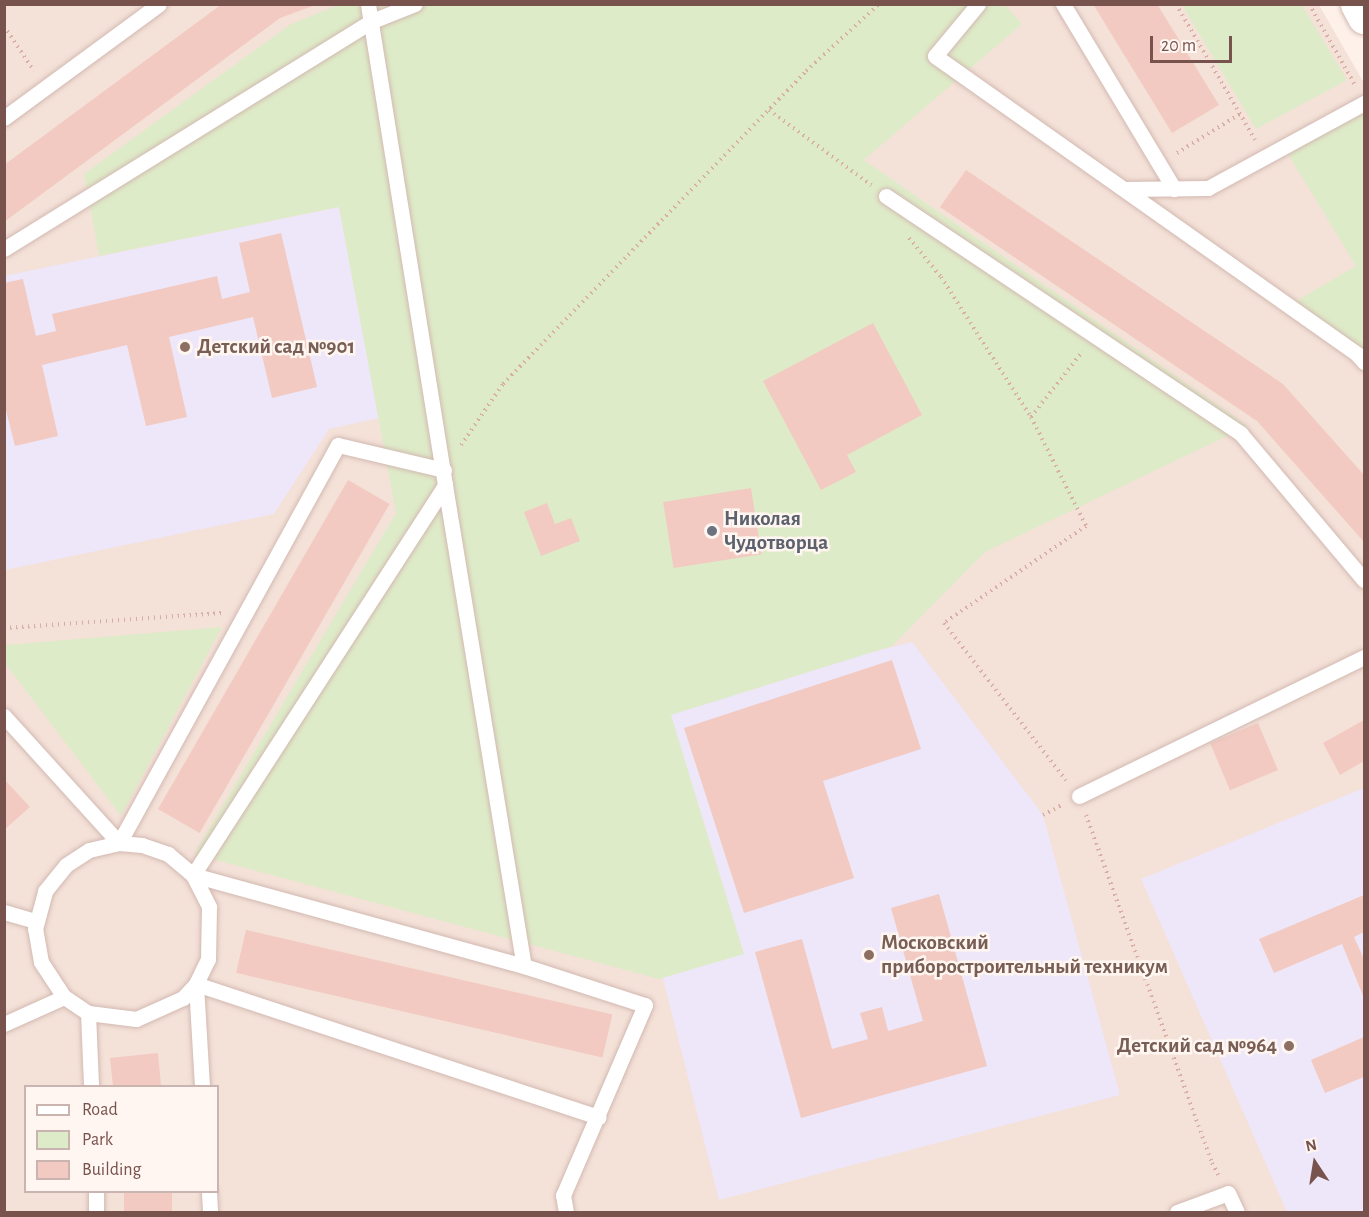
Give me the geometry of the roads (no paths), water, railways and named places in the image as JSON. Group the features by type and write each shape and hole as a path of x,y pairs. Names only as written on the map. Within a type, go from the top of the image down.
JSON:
{"street":[{"path":"1357,4 1365,17"}],"lane":[{"path":"4,118 159,4"},
{"path":"368,4 524,966"},
{"path":"4,249 372,21 415,4"},
{"path":"978,4 935,56 1357,354 1365,362"},
{"path":"1063,4 1173,189"},
{"path":"1124,189 1208,188 1362,97"},
{"path":"886,196 1241,434 1365,580"},
{"path":"119,843 338,445 445,478"},
{"path":"193,875 445,478"},
{"path":"1079,796 1365,657"},
{"path":"4,716 119,843"},
{"path":"119,843 142,845 168,854 193,875 209,907 208,959 195,984 183,998 136,1019 88,1013 64,997 41,962 36,921 45,891 66,865 89,850 119,843"},
{"path":"193,875 524,966 645,1005 599,1117 563,1195 566,1212"},
{"path":"4,912 36,921"},
{"path":"195,984 202,1085"},
{"path":"195,984 599,1117"},
{"path":"4,1024 64,997"},
{"path":"88,1013 91,1085"},
{"path":"96,1193 96,1212"},
{"path":"209,1193 210,1212"},
{"path":"1177,1212 1228,1193 1237,1212"}],"place":[{"name":"Детский сад №901","path":"185,347"},
{"name":"Николая Чудотворца","path":"712,531"},
{"name":"Московский приборостроительный техникум","path":"869,955"},
{"name":"Детский сад №964","path":"1289,1046"}]}
